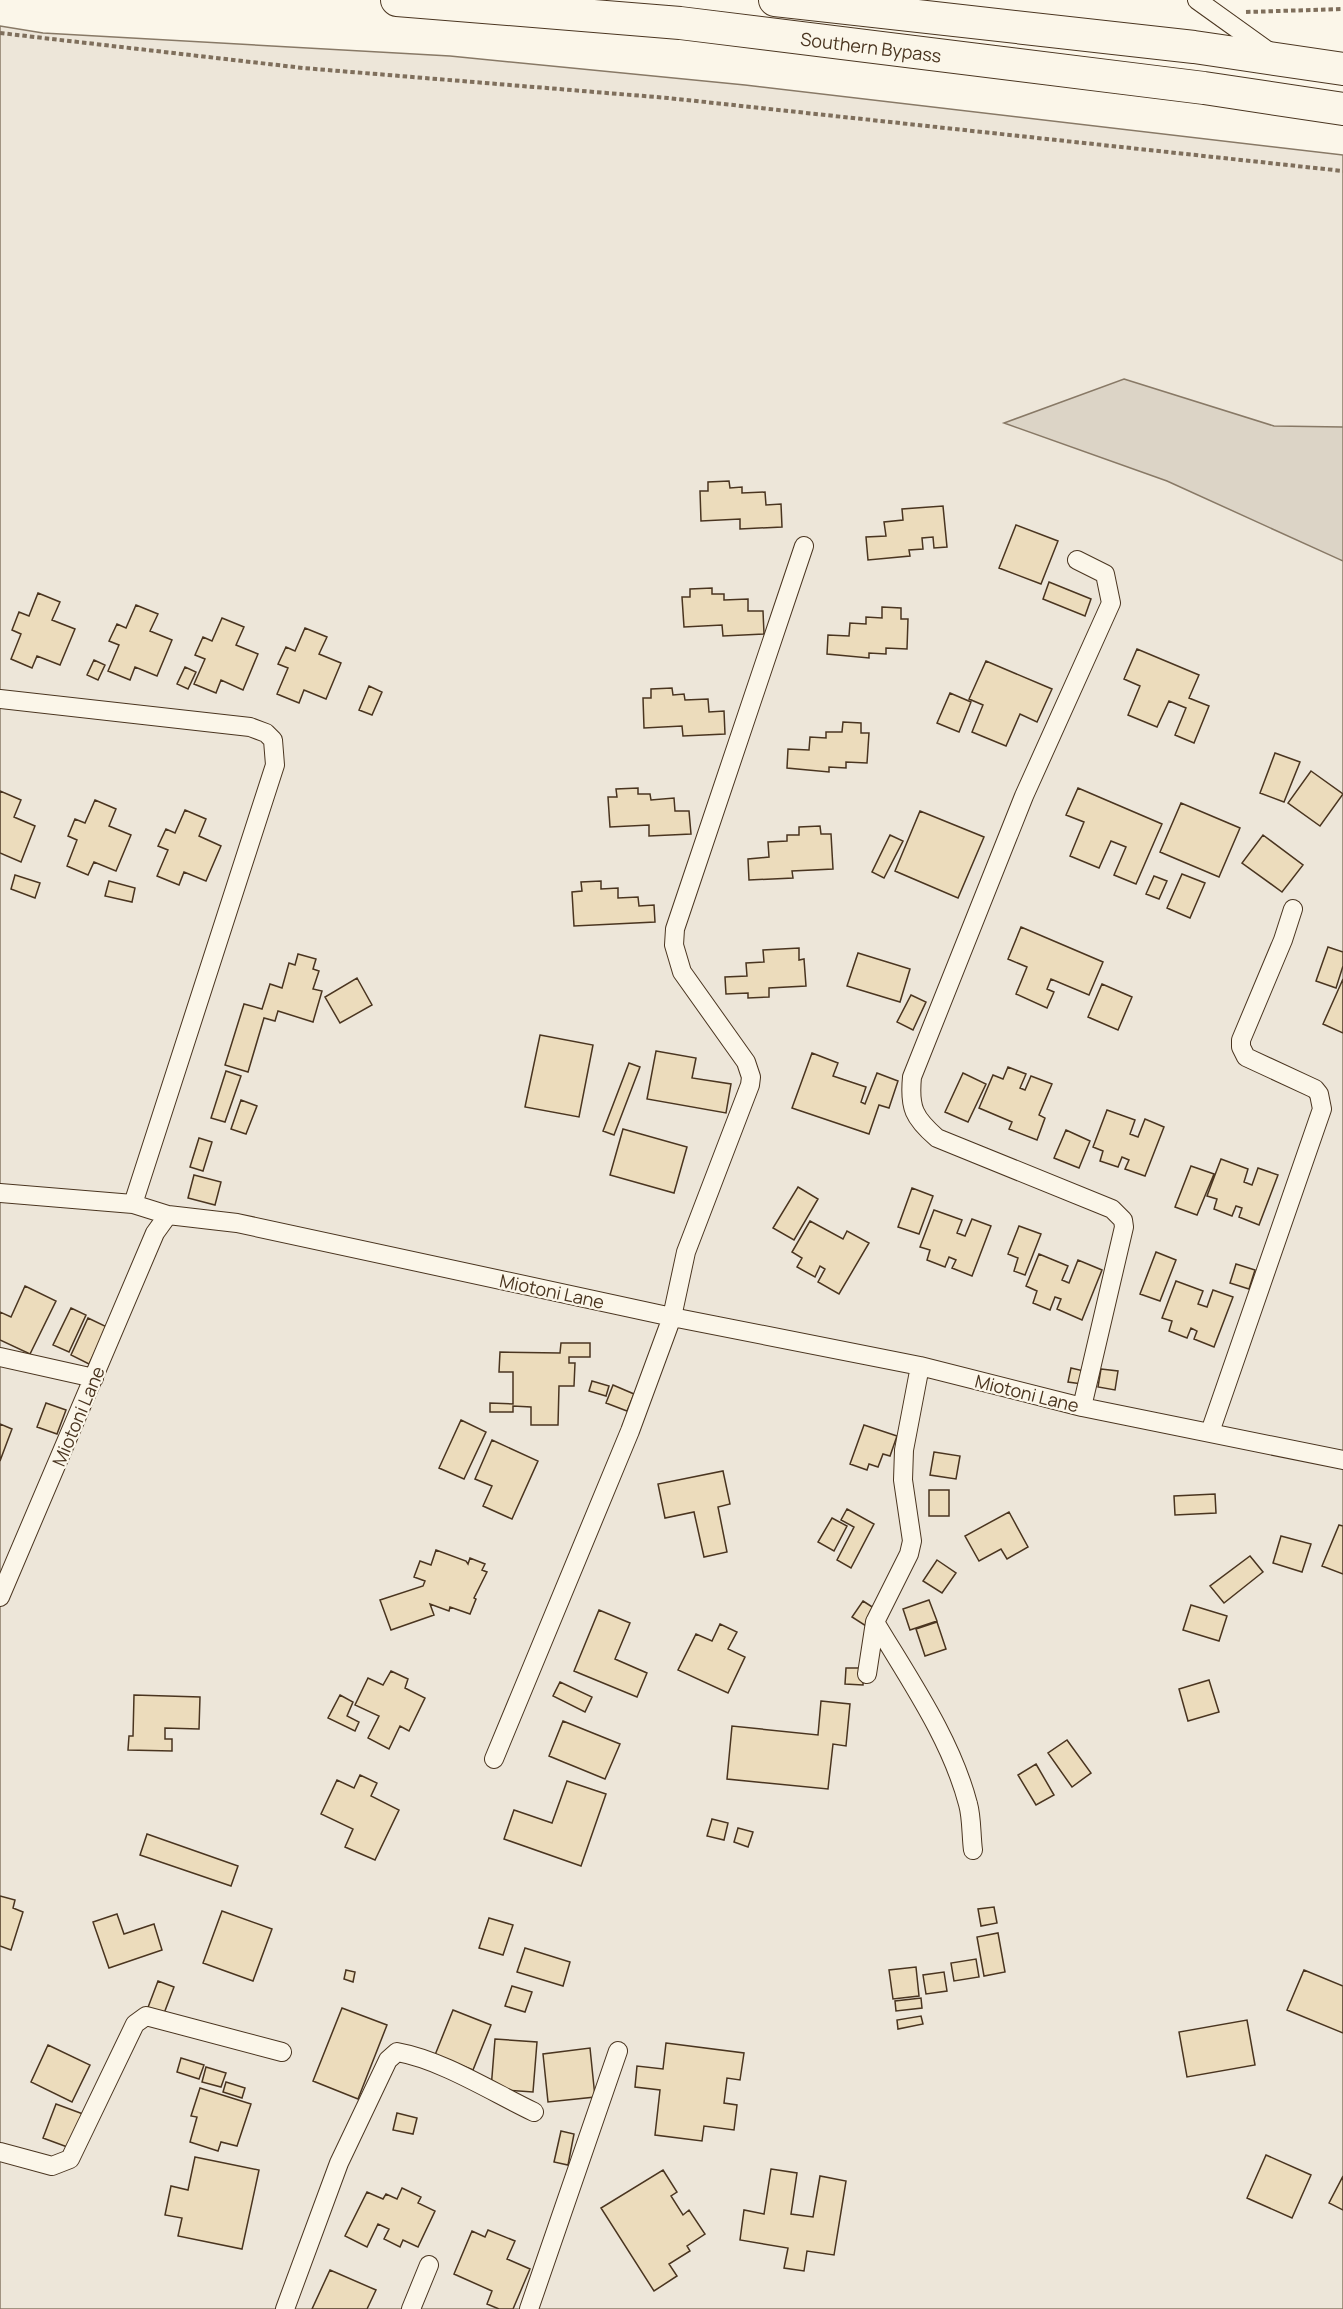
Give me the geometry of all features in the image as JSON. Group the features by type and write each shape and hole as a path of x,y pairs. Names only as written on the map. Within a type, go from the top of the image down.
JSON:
{"highway":[{"name":"Southern Bypass","path":"397,0 680,23 1204,88 1343,109"},
{"name":"Southern Bypass","path":"775,0 1194,47 1343,69"}],"street":[{"path":"1197,0 1281,60"},
{"path":"494,1759 630,1431 672,1317 682,1263 751,1077 746,1062 682,972 674,945 675,929 804,546"},
{"path":"1077,560 1105,574 1112,603 1024,796 912,1077 911,1089 915,1115 920,1124 937,1138 1112,1209 1123,1220 1124,1227 1082,1407"},
{"path":"0,699 250,728 266,733 273,741 275,765 133,1204"},
{"path":"1210,1432 1323,1109 1319,1094 1315,1089 1246,1057 1241,1047 1241,1040 1283,940 1293,909"},
{"path":"0,1193 133,1204 168,1215"},
{"name":"Miotoni Lane","path":"0,1597 156,1233 168,1215 237,1223 672,1317 920,1366 1082,1407 1343,1460"},
{"path":"0,1357 94,1378"},
{"path":"867,1674 875,1622 909,1554 912,1541 903,1480 904,1450 920,1366"},
{"path":"875,1622 927,1709 952,1762 968,1804 973,1850"},
{"path":"0,2152 52,2166 70,2159 135,2024 146,2016 282,2052"},
{"path":"529,2309 618,2051"},
{"path":"285,2309 339,2163 388,2060 397,2052 410,2054 534,2112"},
{"path":"411,2309 429,2265"}],"path":[{"path":"1215,13 1343,9"},
{"path":"0,33 303,68 668,98 1343,171"}],"shaded area":[{"path":"0,26 43,33 450,56 745,85 1343,155 1343,2309 0,2309"},
{"path":"1124,379 1274,426 1343,427 1343,561 1167,481 1004,423"}],"building":[{"path":"729,481 730,488 742,487 742,493 765,492 766,505 781,504 782,527 740,529 740,519 701,521 700,491 708,491 708,482"},
{"path":"943,506 947,547 934,548 933,537 922,538 923,549 909,550 910,556 868,560 866,537 886,536 884,522 903,520 902,509"},
{"path":"1016,525 1058,541 1041,584 999,568"},
{"path":"1049,582 1091,599 1085,616 1043,599"},
{"path":"712,588 712,594 724,594 724,600 748,599 748,611 763,611 764,634 723,636 722,625 684,627 682,597 690,597 690,589"},
{"path":"38,593 60,602 52,620 75,629 60,665 37,656 32,668 11,659 21,634 12,630 19,612 29,616"},
{"path":"136,605 158,614 150,631 172,640 157,676 135,667 130,680 108,671 119,645 109,641 117,624 126,628"},
{"path":"882,607 901,608 901,619 908,619 907,649 886,648 886,654 869,653 869,658 827,654 828,635 849,636 850,623 866,624 866,617 882,618"},
{"path":"222,618 244,627 236,645 258,654 243,690 221,680 216,693 194,684 205,659 195,655 203,637 212,641"},
{"path":"305,628 327,637 319,654 341,663 326,699 304,690 299,703 277,694 288,668 278,664 286,647 295,651"},
{"path":"1137,649 1199,675 1189,698 1209,706 1194,743 1175,735 1186,708 1169,701 1157,727 1128,715 1140,686 1124,679"},
{"path":"94,660 105,665 98,680 87,675"},
{"path":"986,661 1052,689 1037,722 1020,714 1006,746 972,732 983,705 969,699"},
{"path":"185,667 196,672 188,689 177,684"},
{"path":"369,686 382,692 372,715 359,710"},
{"path":"672,688 673,695 684,694 685,700 708,699 709,712 724,711 725,734 683,736 682,726 644,728 643,698 651,698 651,689"},
{"path":"950,693 971,702 959,732 937,723"},
{"path":"843,722 861,723 861,733 869,733 867,763 846,762 846,768 829,767 829,772 787,768 788,749 809,750 810,737 826,738 826,732 842,732"},
{"path":"1275,753 1300,762 1284,802 1260,793"},
{"path":"1311,771 1343,794 1320,826 1288,803"},
{"path":"638,788 638,794 650,794 651,800 674,798 675,811 689,811 691,834 649,836 649,825 610,827 608,797 617,797 616,789"},
{"path":"1078,788 1162,824 1136,884 1114,875 1126,847 1111,841 1099,868 1070,856 1084,822 1066,815"},
{"path":"0,791 21,800 14,817 35,826 21,862 0,853"},
{"path":"95,800 116,809 109,826 131,835 116,871 94,862 88,875 67,866 77,840 68,836 75,819 85,823"},
{"path":"1181,803 1240,828 1219,877 1160,852"},
{"path":"185,810 206,819 199,836 221,846 206,881 184,872 179,885 157,876 168,850 158,846 166,829 175,833"},
{"path":"920,811 984,837 958,898 895,871"},
{"path":"820,826 821,834 831,834 833,869 792,871 793,878 749,880 748,859 769,857 768,842 787,841 787,835 799,835 799,827"},
{"path":"890,835 903,841 884,878 872,872"},
{"path":"1263,835 1303,865 1282,892 1242,863"},
{"path":"1182,874 1205,883 1190,918 1167,908"},
{"path":"15,875 40,883 35,898 11,889"},
{"path":"1154,876 1167,881 1159,899 1146,894"},
{"path":"109,881 135,888 132,902 105,896"},
{"path":"601,881 601,889 618,888 618,898 638,897 639,906 654,905 655,922 574,926 572,892 582,891 581,882"},
{"path":"1021,927 1103,962 1089,995 1051,979 1047,989 1054,992 1047,1008 1016,994 1027,967 1008,959"},
{"path":"1328,947 1343,952 1343,966 1336,988 1316,981"},
{"path":"799,948 799,960 804,959 806,986 769,988 769,997 748,998 748,993 726,994 725,977 747,976 746,963 764,962 763,950"},
{"path":"858,953 910,969 900,1002 847,986"},
{"path":"298,954 316,959 313,969 319,971 313,989 322,991 313,1022 278,1011 275,1021 264,1018 248,1072 225,1065 244,1004 262,1009 270,984 282,988 289,963 295,965"},
{"path":"357,978 372,1005 340,1023 325,997"},
{"path":"1343,979 1343,1033 1323,1024"},
{"path":"1102,984 1132,997 1118,1030 1088,1017"},
{"path":"911,995 926,1002 913,1030 897,1022"},
{"path":"540,1035 593,1045 579,1117 525,1107"},
{"path":"656,1051 696,1058 692,1078 731,1084 726,1113 647,1099"},
{"path":"812,1053 838,1063 833,1076 866,1087 861,1102 865,1104 877,1073 898,1081 889,1108 879,1105 869,1134 792,1108"},
{"path":"629,1063 640,1067 614,1135 603,1131"},
{"path":"1008,1067 1026,1074 1020,1088 1025,1090 1031,1076 1052,1084 1039,1115 1045,1118 1037,1140 1009,1129 1012,1122 979,1108 993,1075 1003,1079"},
{"path":"226,1071 241,1076 225,1122 211,1118"},
{"path":"963,1073 986,1084 968,1122 945,1112"},
{"path":"241,1100 257,1106 246,1134 231,1129"},
{"path":"1107,1110 1135,1120 1130,1134 1138,1137 1145,1119 1164,1127 1145,1176 1125,1169 1129,1160 1122,1157 1118,1167 1100,1161 1103,1151 1093,1147"},
{"path":"623,1129 687,1147 674,1193 610,1175"},
{"path":"1066,1130 1090,1141 1079,1168 1054,1158"},
{"path":"199,1138 212,1142 203,1171 190,1167"},
{"path":"1221,1159 1248,1169 1244,1182 1252,1185 1258,1168 1278,1175 1259,1225 1239,1217 1242,1208 1236,1206 1232,1216 1214,1209 1217,1199 1207,1196"},
{"path":"1191,1166 1214,1174 1197,1215 1175,1207"},
{"path":"194,1175 221,1182 215,1205 188,1198"},
{"path":"798,1187 818,1199 794,1240 773,1228"},
{"path":"912,1188 933,1196 919,1234 898,1227"},
{"path":"934,1210 962,1220 957,1233 965,1236 972,1219 991,1226 972,1276 952,1268 956,1260 949,1257 945,1267 927,1260 930,1250 920,1247"},
{"path":"810,1221 843,1239 847,1231 869,1243 839,1294 818,1282 825,1269 820,1266 815,1277 797,1267 802,1258 792,1252"},
{"path":"1019,1226 1041,1234 1025,1275 1014,1271 1018,1258 1008,1254"},
{"path":"1156,1252 1176,1260 1160,1301 1140,1294"},
{"path":"1039,1254 1068,1266 1062,1280 1069,1283 1078,1260 1102,1270 1082,1320 1057,1309 1061,1299 1055,1297 1050,1310 1033,1303 1037,1291 1026,1286"},
{"path":"1236,1264 1255,1270 1249,1289 1230,1283"},
{"path":"1176,1281 1203,1291 1198,1304 1207,1307 1213,1290 1233,1297 1214,1347 1194,1339 1197,1331 1191,1328 1187,1338 1169,1331 1172,1321 1162,1318"},
{"path":"25,1286 56,1301 30,1354 0,1340 0,1312 11,1317"},
{"path":"71,1308 86,1315 69,1352 53,1345"},
{"path":"88,1318 107,1327 89,1364 71,1355"},
{"path":"561,1343 590,1343 590,1357 569,1357 569,1363 575,1363 574,1386 559,1386 558,1425 531,1425 531,1407 513,1406 513,1412 490,1412 490,1403 513,1404 513,1372 499,1372 500,1352 560,1353"},
{"path":"1071,1368 1084,1371 1082,1384 1068,1382"},
{"path":"1101,1369 1118,1371 1115,1390 1098,1387"},
{"path":"592,1381 609,1386 606,1396 589,1391"},
{"path":"613,1385 634,1394 627,1411 606,1403"},
{"path":"46,1403 66,1410 57,1434 37,1427"},
{"path":"461,1420 486,1432 464,1479 439,1468"},
{"path":"0,1424 12,1429 0,1461"},
{"path":"864,1425 897,1436 890,1456 883,1454 878,1467 869,1464 867,1470 850,1464"},
{"path":"492,1440 538,1461 512,1519 483,1506 492,1486 475,1479"},
{"path":"934,1452 960,1456 956,1479 930,1475"},
{"path":"723,1471 730,1504 718,1507 727,1552 704,1557 694,1512 665,1518 658,1484"},
{"path":"929,1490 949,1490 949,1516 929,1516"},
{"path":"1215,1494 1216,1513 1175,1515 1174,1496"},
{"path":"847,1509 874,1524 851,1568 837,1560 854,1527 841,1520"},
{"path":"1009,1512 1028,1547 1007,1559 1001,1549 979,1561 965,1536"},
{"path":"832,1518 847,1526 834,1551 818,1542"},
{"path":"1339,1525 1343,1526 1343,1574 1322,1566"},
{"path":"1281,1536 1311,1544 1302,1572 1273,1563"},
{"path":"436,1550 466,1561 468,1564 470,1558 485,1564 482,1570 487,1572 474,1598 476,1599 470,1614 450,1607 449,1611 430,1604 434,1615 391,1630 380,1600 423,1586 425,1581 414,1577 420,1561 431,1565"},
{"path":"1250,1556 1263,1572 1224,1603 1210,1586"},
{"path":"937,1560 956,1573 942,1593 923,1581"},
{"path":"929,1600 937,1621 910,1630 903,1609"},
{"path":"863,1601 877,1610 866,1626 852,1617"},
{"path":"1191,1605 1227,1616 1219,1641 1183,1630"},
{"path":"599,1610 630,1623 615,1659 647,1673 637,1697 574,1671"},
{"path":"937,1622 946,1649 925,1656 916,1629"},
{"path":"720,1624 737,1632 728,1649 745,1657 728,1693 678,1670 696,1634 712,1641"},
{"path":"846,1668 864,1668 863,1685 845,1684"},
{"path":"391,1671 408,1679 405,1688 425,1698 409,1731 400,1726 389,1749 368,1738 379,1716 355,1705 368,1678 383,1685"},
{"path":"1209,1680 1219,1712 1188,1721 1179,1689"},
{"path":"560,1682 592,1697 585,1712 553,1696"},
{"path":"134,1695 200,1697 199,1729 165,1728 165,1739 172,1739 172,1751 128,1750 129,1736 133,1736"},
{"path":"340,1695 353,1702 347,1716 359,1722 355,1731 328,1718"},
{"path":"821,1701 850,1704 846,1746 833,1744 828,1789 727,1779 732,1726 818,1735"},
{"path":"563,1721 620,1744 605,1779 549,1756"},
{"path":"1067,1740 1091,1773 1072,1787 1048,1753"},
{"path":"1036,1764 1054,1795 1036,1805 1018,1775"},
{"path":"360,1775 377,1783 371,1796 399,1810 375,1860 345,1847 353,1829 321,1814 337,1780 354,1788"},
{"path":"567,1781 606,1794 581,1866 504,1839 514,1810 552,1823"},
{"path":"712,1819 728,1823 724,1840 707,1836"},
{"path":"738,1828 753,1832 748,1847 734,1842"},
{"path":"147,1834 238,1866 231,1886 140,1855"},
{"path":"0,1896 15,1900 13,1908 23,1912 11,1950 0,1946"},
{"path":"994,1907 997,1923 981,1926 978,1909"},
{"path":"222,1911 272,1929 253,1981 203,1963"},
{"path":"117,1914 124,1934 154,1924 162,1950 109,1968 93,1922"},
{"path":"489,1918 513,1925 503,1955 479,1948"},
{"path":"998,1933 1005,1972 984,1976 977,1937"},
{"path":"525,1948 570,1962 563,1986 517,1972"},
{"path":"976,1959 979,1977 954,1981 951,1963"},
{"path":"916,1967 919,1996 893,1999 889,1970"},
{"path":"346,1970 355,1972 353,1982 344,1979"},
{"path":"1304,1970 1343,1986 1343,2033 1287,2010"},
{"path":"944,1972 947,1991 926,1994 923,1975"},
{"path":"158,1981 174,1987 163,2016 147,2010"},
{"path":"512,1986 532,1992 525,2012 505,2006"},
{"path":"921,1998 922,2008 896,2011 895,2001"},
{"path":"342,2008 387,2025 358,2099 313,2081"},
{"path":"453,2010 491,2025 473,2070 435,2055"},
{"path":"921,2016 923,2024 898,2029 897,2020"},
{"path":"1247,2020 1255,2065 1187,2077 1179,2032"},
{"path":"495,2039 537,2042 533,2092 491,2089"},
{"path":"666,2043 744,2053 740,2080 727,2078 724,2103 737,2105 734,2130 704,2126 702,2141 655,2135 660,2090 635,2087 637,2066 663,2069"},
{"path":"48,2045 90,2065 72,2102 31,2082"},
{"path":"590,2048 595,2097 548,2102 543,2054"},
{"path":"181,2058 204,2065 199,2079 177,2072"},
{"path":"206,2067 226,2073 221,2087 202,2082"},
{"path":"226,2082 245,2088 242,2098 223,2092"},
{"path":"200,2088 251,2104 237,2146 221,2142 218,2151 190,2142 197,2117 191,2116"},
{"path":"56,2104 83,2114 70,2148 43,2138"},
{"path":"397,2113 417,2118 413,2134 393,2130"},
{"path":"561,2131 574,2134 568,2165 554,2162"},
{"path":"1266,2155 1311,2175 1292,2218 1247,2198"},
{"path":"195,2157 259,2170 242,2249 178,2236 182,2218 165,2215 171,2186 188,2190"},
{"path":"771,2169 797,2173 791,2214 813,2217 820,2176 846,2181 834,2255 807,2251 804,2271 784,2268 788,2248 740,2240 744,2210 764,2214"},
{"path":"663,2170 677,2192 671,2196 683,2215 689,2210 705,2234 687,2246 690,2251 669,2264 677,2276 654,2291 601,2208"},
{"path":"1343,2176 1343,2210 1329,2203"},
{"path":"402,2188 421,2197 418,2203 435,2211 418,2247 403,2240 400,2247 384,2239 389,2229 378,2224 367,2247 345,2236 367,2192 383,2199 386,2194 397,2199"},
{"path":"488,2230 515,2241 507,2259 530,2269 513,2309 499,2309 487,2304 492,2291 454,2274 472,2231 485,2237"},
{"path":"330,2270 376,2290 367,2309 312,2309"}]}
